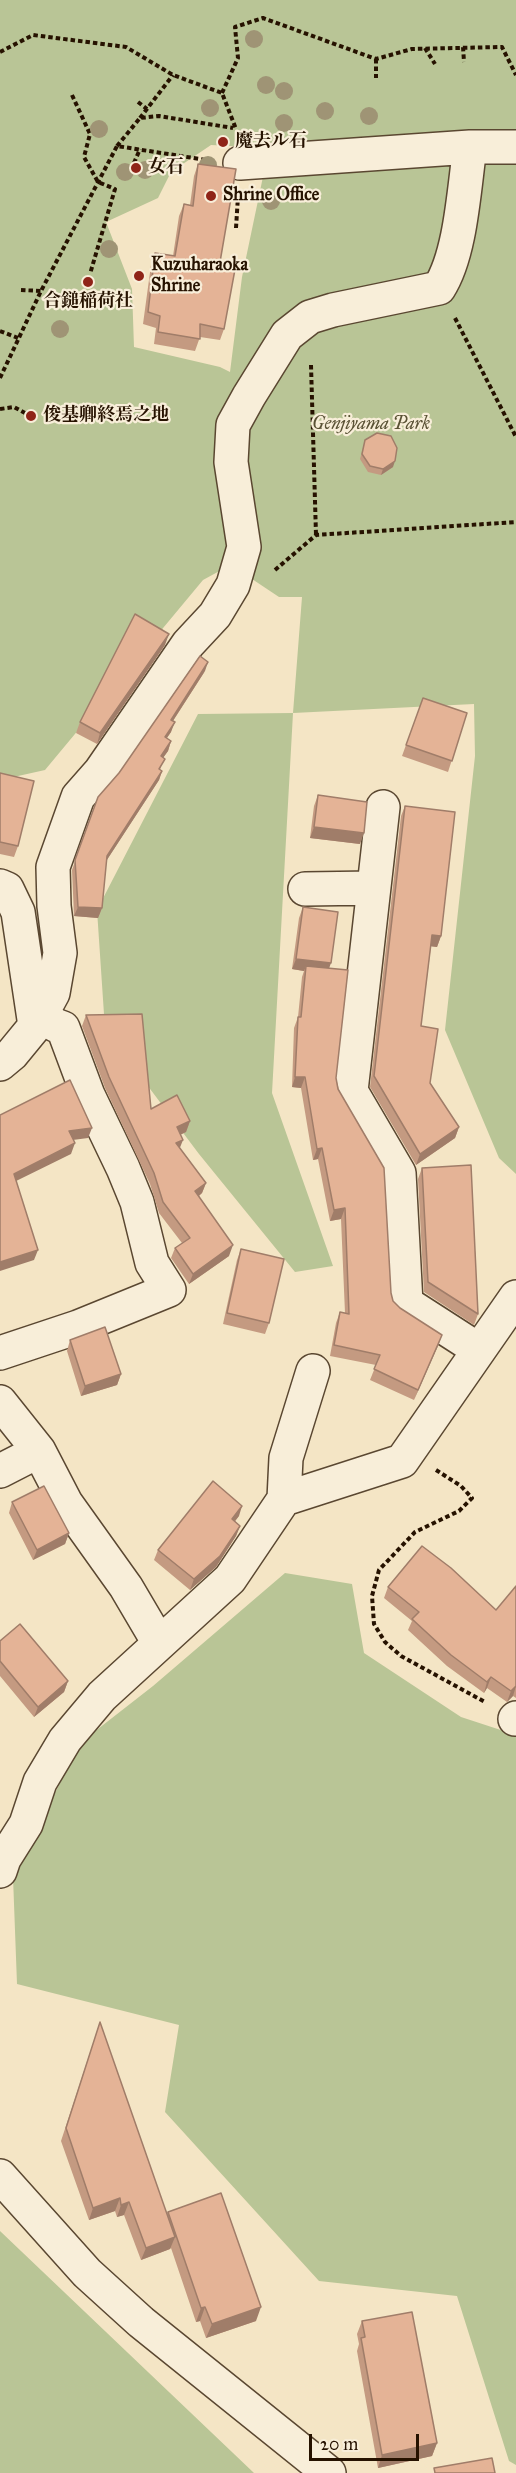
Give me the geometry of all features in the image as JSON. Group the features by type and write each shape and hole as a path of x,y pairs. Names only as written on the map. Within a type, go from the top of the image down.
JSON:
{"street":[{"path":"226,162 470,147 516,147"},
{"path":"0,1064 12,1054 38,1019 53,993 60,953 54,906 53,867 78,797 100,772 188,644 215,615 233,585 244,547 231,462 233,425 288,335 310,317 439,288 449,273 456,243 470,147"},
{"path":"383,807 351,1091 399,1173 406,1304 479,1350"},
{"path":"0,886 8,889 18,912 38,1019"},
{"path":"305,889 374,888"},
{"path":"0,1353 78,1327 169,1290 152,1263 137,1202 88,1095 63,1028 38,1019"},
{"path":"284,1499 402,1461 516,1297"},
{"path":"0,1871 4,1859 26,1824 40,1782 65,1740 102,1696 230,1579 284,1499 286,1458 313,1371"},
{"path":"0,1402 39,1451 66,1503 126,1587 159,1643"},
{"path":"0,1471 39,1451"},
{"path":"0,2176 87,2273 141,2322 329,2473"}],"path":[{"path":"117,146 226,162 236,129 222,93 238,58 235,27 263,18 376,59 412,49 502,46 516,75"},
{"path":"0,52 33,35 126,47 173,75 222,93"},
{"path":"464,47 464,62"},
{"path":"424,48 435,64"},
{"path":"376,59 376,78"},
{"path":"0,378 41,291 117,146 173,75"},
{"path":"72,95 90,134 84,157 98,182 115,189 90,274"},
{"path":"138,102 147,109"},
{"path":"140,118 159,116 236,129"},
{"path":"134,163 140,149"},
{"path":"439,288 516,437"},
{"path":"21,290 41,291"},
{"path":"310,317 316,535"},
{"path":"0,331 18,338"},
{"path":"0,409 14,407 25,413"},
{"path":"270,574 316,535 516,522"},
{"path":"406,1455 443,1473 461,1486 472,1498 459,1511 415,1532 379,1570 372,1596 374,1624 384,1642 401,1656 516,1718"}],"green space":[{"name":"Genjiyama Park","path":"0,0 516,0 516,1174 499,1158 445,1030 475,756 474,704 293,713 302,597 279,597 237,569 236,562 203,580 45,770 0,780","holes":["211,145 269,148 242,277 230,372 220,367 134,347 132,289 106,222 158,198 171,172"]},
{"path":"293,713 272,1093 333,1266 295,1272 199,1154 105,1029 97,910 198,714"},
{"path":"285,1573 352,1584 364,1653 461,1717 516,1735 516,2465 509,2461 457,2296 319,2281 165,2112 179,2025 17,1984 13,1877 80,1743 153,1686"},
{"path":"0,2231 254,2473 0,2473"}],"building":[{"path":"198,164 236,169 220,262 236,264 224,329 200,324 200,339 158,332 160,316 148,312 155,253 175,256 184,204 193,206"},
{"path":"377,433 391,436 397,448 395,461 383,469 370,466 362,454 365,440"},
{"path":"135,614 169,634 100,733 80,722"},
{"path":"200,656 208,662 171,720 175,722 165,737 171,741 161,756 165,759 159,769 162,771 107,856 102,908 78,907 75,860 98,797 119,773"},
{"path":"423,698 467,713 452,761 406,745"},
{"path":"0,773 34,781 18,846 0,842"},
{"path":"318,795 367,802 364,833 314,827"},
{"path":"405,806 455,812 441,936 432,935 421,1026 438,1029 430,1083 459,1127 420,1154 374,1076"},
{"path":"303,907 338,912 331,963 296,959"},
{"path":"306,966 348,970 336,1078 338,1089 384,1168 393,1301 442,1335 418,1390 374,1369 380,1355 334,1345 340,1312 349,1314 345,1208 334,1210 322,1148 317,1149 305,1077 295,1077 298,1017 301,1017"},
{"path":"142,1014 151,1109 177,1095 190,1121 177,1127 183,1140 176,1143 206,1183 195,1191 233,1245 193,1274 175,1248 190,1238 163,1202 154,1173 109,1077 86,1015"},
{"path":"70,1080 92,1128 69,1131 75,1143 14,1174 38,1250 0,1262 0,1115"},
{"path":"471,1165 478,1314 428,1282 422,1168"},
{"path":"241,1249 284,1259 269,1323 227,1313"},
{"path":"105,1327 121,1374 85,1386 70,1340"},
{"path":"213,1481 242,1506 232,1519 240,1526 220,1556 194,1579 158,1550"},
{"path":"44,1486 69,1533 37,1550 12,1502"},
{"path":"422,1546 451,1568 496,1610 516,1586 516,1686 511,1691 491,1677 487,1682 451,1655 412,1619 419,1612 388,1587"},
{"path":"20,1624 68,1681 38,1707 0,1661 0,1641"},
{"path":"100,2022 175,2237 146,2248 129,2202 121,2205 120,2198 93,2208 66,2128"},
{"path":"221,2193 261,2307 212,2324 205,2307 201,2308 168,2212"},
{"path":"412,2312 437,2443 382,2455 361,2338 365,2337 362,2321"},
{"path":"492,2458 495,2473 435,2473 434,2468"}],"place":[{"name":"魔去ル石","path":"223,142"},
{"name":"女石","path":"136,168"},
{"name":"Shrine Office","path":"211,196"},
{"name":"Kuzuharaoka Shrine","path":"139,276"},
{"name":"合鎚稲荷社","path":"88,282"},
{"name":"俊基卿終焉之地","path":"31,416"}]}
